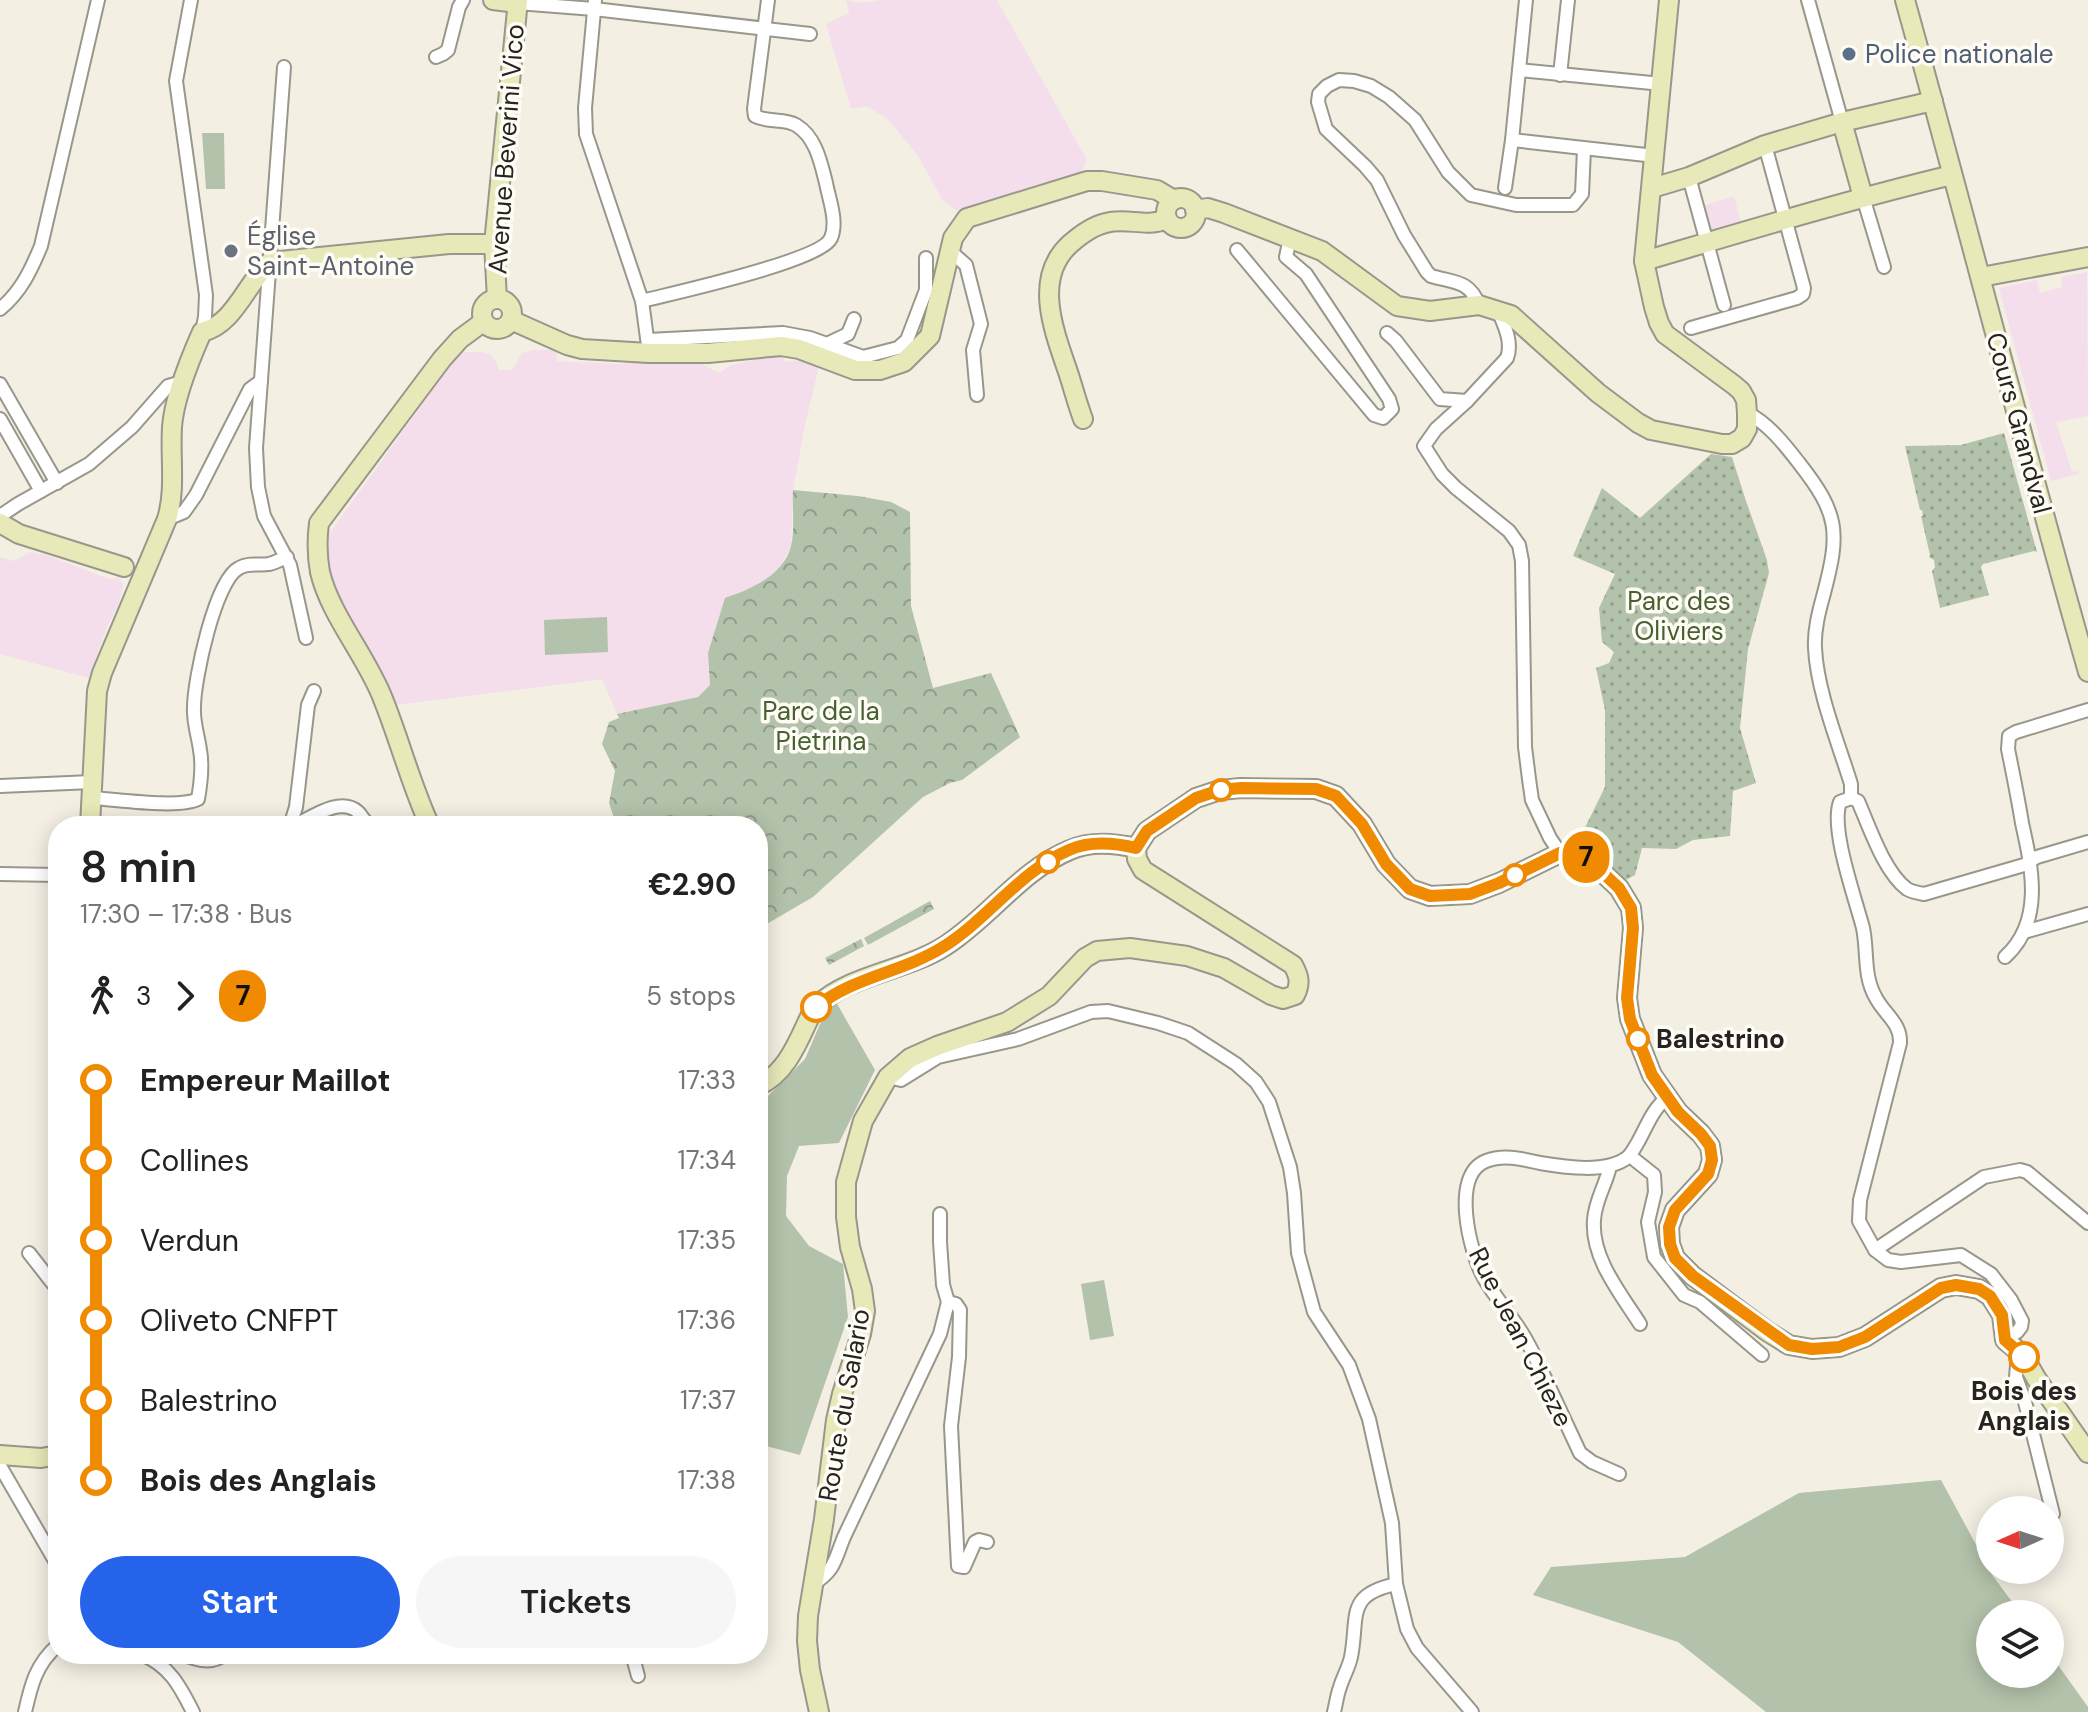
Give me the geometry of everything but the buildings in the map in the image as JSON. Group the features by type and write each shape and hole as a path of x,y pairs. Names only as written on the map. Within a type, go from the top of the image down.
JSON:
{"main road":[{"path":"493,0 518,1"},
{"path":"1195,210 1208,208 1322,251 1397,306 1430,311 1488,307 1511,315 1598,393 1638,423 1651,430 1732,444 1742,438 1747,429 1746,400 1734,385 1665,334 1654,307 1644,261 1669,0"},
{"name":"Cours Grandval","path":"1905,0 2088,672"},
{"name":"Avenue Beverini Vico","path":"497,299 494,244 518,1"},
{"path":"1652,188 1689,177 1765,145 1842,122 1933,101"},
{"path":"1842,122 1863,197"},
{"path":"1644,261 1863,197 1952,175"},
{"path":"511,320 582,349 654,346 708,353 781,346 799,349 855,370 880,370 904,362 930,336 953,238 967,218 1087,181 1157,190 1174,200"},
{"path":"1178,198 1186,199 1195,210 1192,223 1183,228 1173,227 1166,219 1166,210 1178,198"},
{"path":"1083,419 1054,332 1048,296 1050,272 1062,252 1078,236 1105,223 1145,223 1166,219"},
{"path":"90,816 97,691 167,519 171,504 172,424 182,382 202,332 213,330 223,322 270,262 449,244 494,244"},
{"path":"1981,277 2088,257"},
{"path":"497,299 505,301 510,307 511,320 505,328 490,329 483,322 481,311 487,302 497,299"},
{"path":"425,816 384,700 331,601 320,573 317,540 319,523 442,359 460,339 483,322"},
{"path":"0,523 19,534 124,567"},
{"path":"768,1079 786,1064 816,1007 832,994 945,946 1040,866 1072,849 1090,844 1136,848 1147,831 1196,798 1220,790 1316,789 1336,796 1362,824 1386,864 1410,889 1430,896 1470,894 1560,853 1586,857 1619,888 1631,908 1633,928 1627,998 1630,1019 1652,1075 1678,1112 1710,1146 1712,1160 1708,1174 1675,1210 1669,1227 1675,1258 1693,1276 1768,1332 1789,1345 1812,1349 1839,1347 1865,1337 1941,1288 1956,1285 1979,1289 1990,1296 2002,1315 2005,1340 2023,1355 2088,1453"},
{"name":"Route du Salario","path":"819,1712 810,1670 808,1616 836,1420 865,1311 850,1247 846,1182 863,1121 888,1077 910,1058 1007,1022 1049,996 1085,958 1110,948 1187,956 1224,968 1283,999 1295,995 1299,987 1299,976 1293,965 1143,870 1136,848"},
{"path":"0,1455 48,1457"}],"street":[{"path":"0,309 25,282 41,246 98,0"},
{"path":"191,0 176,81 206,295 202,332"},
{"path":"436,57 448,50 463,0"},
{"path":"642,301 777,266 814,252 830,240 833,229 831,207 820,157 811,140 798,126 789,122 755,116 768,0"},
{"path":"1505,188 1526,0"},
{"path":"1560,75 1568,0"},
{"path":"1808,0 1842,122"},
{"path":"518,1 595,4 810,34"},
{"path":"595,4 585,108 586,134 654,346 783,333 810,338 863,357 898,348 907,340 926,290 926,258"},
{"path":"284,67 256,448 258,487 264,516 287,557 306,638"},
{"path":"1519,70 1662,84"},
{"path":"1560,853 1532,800 1529,779 1525,747 1522,561 1519,545 1509,531 1442,474 1424,446 1436,429 1507,358 1510,350 1508,338 1488,307 1468,287 1427,272 1404,235 1377,180 1326,129 1318,102 1319,94 1339,80 1371,86 1415,120 1448,172 1471,195 1506,203 1573,205 1582,194 1584,149"},
{"path":"1512,140 1655,156"},
{"path":"1691,328 1803,294 1804,288 1765,145"},
{"path":"1689,177 1724,305"},
{"path":"1863,197 1884,267"},
{"path":"1237,250 1374,415 1383,418 1392,409 1389,399 1306,274 1286,257 1290,238"},
{"path":"950,251 966,265 981,324 973,350 977,395"},
{"path":"827,344 848,334 854,319"},
{"path":"1387,333 1440,399 1467,401"},
{"path":"167,519 184,512 196,495 250,389 261,381"},
{"path":"0,516 89,464 132,427 168,386 182,382"},
{"path":"0,384 57,483"},
{"path":"1747,413 1760,419 1795,458 1818,487 1830,509 1833,561 1818,612 1815,648 1823,694 1851,784 1851,798"},
{"path":"0,419 41,491"},
{"path":"0,786 91,790 168,803 190,803 198,799 202,767 194,705 201,657 212,617 228,578 238,568 253,564 268,565 287,557"},
{"path":"124,567 145,574"},
{"path":"294,816 308,705 314,691"},
{"path":"2005,957 2024,932 2033,892 2030,860 2008,749 2009,736 2088,710"},
{"path":"2005,1340 2017,1332 2022,1321 1991,1274 1961,1255 1901,1262 1888,1260 1875,1250 1859,1221 1860,1200 1900,1034 1876,1000 1868,980 1863,928 1837,830 1838,808 1840,802 1851,798 1858,801 1874,842 1898,880 1909,891 1924,894 2024,865 2030,860 2088,842"},
{"path":"314,816 334,807 348,807 360,816"},
{"path":"0,874 48,875"},
{"path":"2024,932 2088,914"},
{"path":"888,1077 901,1080 938,1057 1018,1039 1091,1012 1108,1011 1188,1033 1236,1064 1256,1082 1269,1102 1290,1167 1298,1253 1314,1312 1349,1365 1369,1419 1392,1523 1396,1584 1407,1629 1417,1648 1472,1712"},
{"path":"1668,1097 1659,1104 1630,1156 1654,1175 1655,1192 1648,1222 1654,1257 1684,1295 1700,1302 1762,1355"},
{"name":"Rue Jean Chieze","path":"1619,1474 1580,1453 1526,1338 1484,1279 1467,1228 1465,1207 1467,1187 1475,1169 1483,1161 1516,1158 1579,1168 1610,1166 1630,1156"},
{"path":"1610,1166 1607,1183 1599,1193 1594,1222 1598,1251 1640,1324"},
{"path":"1875,1250 1984,1177 2020,1170 2027,1172 2088,1223"},
{"path":"813,1584 827,1576 832,1567 940,1334 948,1302 942,1270 940,1214"},
{"path":"29,1253 48,1277"},
{"path":"948,1302 956,1304 960,1310 959,1357 951,1426 958,1566 964,1567 975,1542 987,1542"},
{"path":"2023,1355 2017,1365 2016,1377 2048,1496"},
{"path":"0,1466 48,1549"},
{"path":"1334,1712 1338,1690 1351,1660 1359,1603 1377,1588 1396,1584"},
{"path":"25,1712 33,1675 48,1655"},
{"path":"158,1664 175,1678 193,1712"},
{"path":"635,1664 638,1676"}],"shaded area":[{"path":"846,0 861,3 880,0 997,0 1087,160 1080,173 957,211 943,201 918,156 888,119 866,106 851,109 826,24 849,13"},
{"path":"1734,196 1742,226 1710,235 1703,206"},
{"path":"2087,272 2088,416 2056,422 2072,472 2078,471 2079,474 2051,481 1999,288 2037,280 2040,293 2062,287 2061,277"},
{"path":"556,350 557,361 617,364 670,360 700,363 719,373 731,365 782,354 785,362 802,360 819,366 793,490 791,547 772,575 749,591 725,599 708,653 710,685 698,697 617,714 602,679 395,705 341,608 329,571 329,534 460,352 490,354 498,370 512,370 522,353"},
{"path":"31,552 109,579 118,578 122,582 118,605 89,678 0,654 0,557 14,561"}],"green space":[{"path":"202,133 224,133 225,189 206,189"},
{"path":"2004,433 2037,552 1983,564 1981,567 1989,595 1940,608 1932,571 1934,560 1929,557 1922,510 1905,446 1961,445"},
{"name":"Parc des Oliviers","path":"1711,454 1732,457 1769,573 1748,649 1740,728 1756,783 1733,791 1730,836 1693,840 1676,849 1642,848 1635,875 1624,881 1597,854 1576,846 1605,787 1605,710 1596,668 1609,663 1614,652 1602,642 1599,608 1615,574 1573,556 1602,488 1640,518"},
{"name":"Parc de la Pietrina","path":"793,490 891,502 910,512 911,606 933,688 991,673 1020,737 962,780 923,797 813,897 768,923 768,816 613,816 609,803 615,771 602,744 609,722 619,718 617,714 698,697 710,685 708,653 725,598 745,591 774,573 787,556 793,533"},
{"path":"607,617 608,652 545,655 544,620"},
{"path":"930,901 934,909 868,945 864,938"},
{"path":"861,939 864,946 829,965 825,958"},
{"path":"836,1002 875,1070 839,1143 799,1146 787,1176 786,1216 809,1246 843,1264 848,1317 800,1455 768,1447 768,1096 805,1059 820,1024"},
{"path":"1104,1280 1114,1336 1090,1340 1081,1284"},
{"path":"1941,1480 1976,1545 1976,1584 1999,1584 2011,1600 1976,1600 1976,1688 2064,1688 2064,1674 2088,1707 2088,1712 1766,1712 1678,1642 1533,1595 1551,1567 1685,1557 1799,1493"}],"bus line":[{"name":"7","path":"816,1007 850,985 927,956 945,946 1056,856 1090,844 1136,848 1147,831 1196,798 1220,790 1316,789 1336,796 1362,824 1386,864 1410,889 1430,896 1470,894 1560,853 1586,857 1619,888 1631,908 1633,928 1627,998 1630,1019 1652,1075 1678,1112 1710,1146 1712,1160 1708,1174 1675,1210 1669,1227 1675,1258 1693,1276 1768,1332 1789,1345 1812,1349 1839,1347 1865,1337 1941,1288 1956,1285 1979,1289 1990,1296 2002,1315 2005,1340 2024,1357"}],"place":[{"name":"Police nationale","path":"1849,54"},
{"name":"Église Saint-Antoine","path":"231,251"},
{"name":"Balestrino","path":"1638,1039"},
{"name":"Bois des Anglais","path":"2024,1357"}]}
